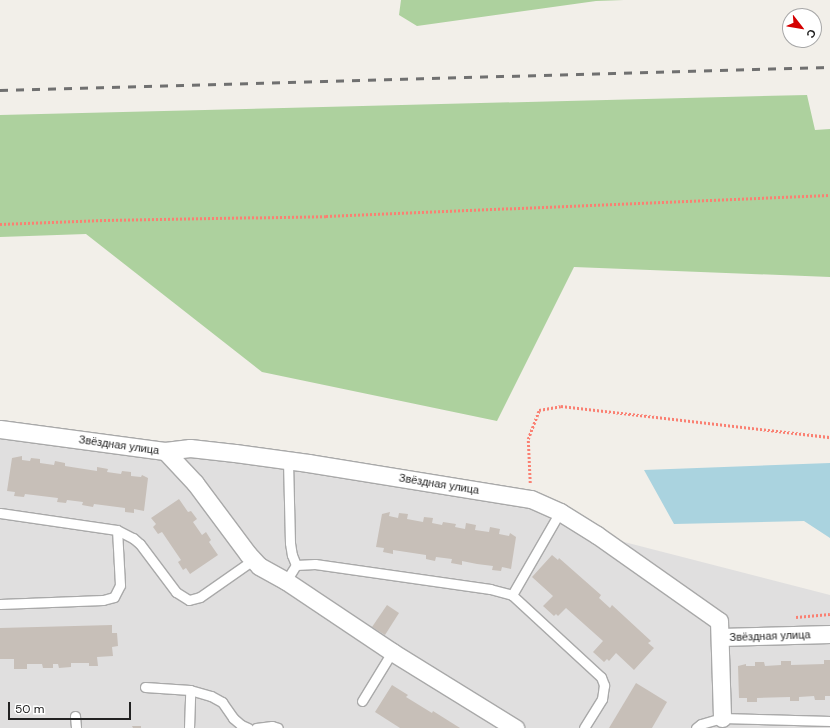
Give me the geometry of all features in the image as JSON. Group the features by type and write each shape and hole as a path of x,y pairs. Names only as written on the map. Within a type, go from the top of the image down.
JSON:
{"street":[{"name":"Звёздная улица","path":"0,429 165,452 190,448 288,461 531,499 560,512 597,535 719,622 720,637 830,634"},
{"path":"165,452 195,483 259,566 286,581 392,652 515,728"},
{"path":"720,637 722,718"}],"lane":[{"path":"288,461 290,543 296,565"},
{"path":"512,595 560,512"},
{"path":"0,513 117,530 133,538 140,544 176,592 190,600 200,597 253,560"},
{"path":"0,604 103,600 114,597 120,585 117,530"},
{"path":"296,565 315,564 490,589 512,595 601,677 604,685 602,699 584,728"},
{"path":"286,581 296,565"},
{"path":"362,700 392,652"},
{"path":"145,687 190,690 211,696 222,702 233,718 242,726 248,728"},
{"path":"189,728 190,690"},
{"path":"75,716 76,728"},
{"path":"232,728 233,718"},
{"path":"696,728 701,724 722,718 830,721"},
{"path":"256,728 272,726 278,728"}],"path":[{"path":"0,224 112,220 326,216 830,195"},
{"path":"531,499 528,439 539,410 560,406 830,437"}],"shaded area":[{"path":"0,437 141,447 531,499 597,535 830,595 830,728 0,728"}],"green space":[{"path":"401,0 624,0 596,1 417,26 399,15"},
{"path":"807,95 815,130 830,129 830,277 574,267 497,421 262,372 86,234 0,237 0,115"}],"water":[{"path":"830,463 830,538 804,521 674,524 644,470"}],"building":[{"path":"22,456 22,460 30,461 31,458 40,459 40,463 54,465 55,461 65,463 65,466 97,471 97,467 108,469 107,472 121,474 122,471 131,472 131,476 141,477 142,475 148,478 144,511 134,509 134,513 125,512 125,508 94,504 93,507 82,505 83,502 67,500 66,503 57,502 58,498 25,494 24,497 14,496 15,492 7,491 12,458"},
{"path":"179,499 188,512 191,511 197,519 193,522 202,535 206,532 211,540 209,542 218,555 190,574 186,568 183,570 178,562 181,560 162,532 158,534 153,527 156,524 151,518"},
{"path":"390,512 389,516 398,518 399,513 408,514 407,519 423,522 424,517 433,518 432,523 442,525 443,522 456,524 455,527 465,529 466,523 476,525 475,530 489,532 490,527 500,529 499,534 509,536 510,533 516,537 511,569 502,567 501,571 492,570 493,566 462,561 462,565 451,563 452,559 436,557 435,561 426,559 426,555 393,550 393,554 383,552 384,548 376,547 382,514"},
{"path":"552,555 558,560 559,558 601,595 599,598 610,608 612,605 651,641 648,643 654,648 634,670 616,653 609,661 607,659 604,662 593,652 603,641 566,608 558,616 556,614 554,616 543,606 553,596 532,577"},
{"path":"387,605 399,613 385,635 372,627"},
{"path":"112,625 112,633 117,633 118,646 112,647 113,656 97,657 98,666 89,666 89,663 71,663 71,667 59,668 58,664 53,664 53,668 43,668 42,664 27,664 27,669 14,669 14,659 0,659 0,628"},
{"path":"824,660 830,660 830,696 825,696 825,700 815,700 814,696 799,697 799,701 790,701 790,697 757,698 757,702 747,702 747,698 739,698 738,666 746,664 746,666 755,666 755,662 764,662 765,666 781,665 781,661 791,661 791,665 824,664"},
{"path":"636,683 667,702 652,728 609,728"},
{"path":"392,685 408,695 406,697 432,713 433,711 460,728 400,728 375,712"},
{"path":"132,726 141,726 141,728 133,728"}],"railway":[{"path":"0,90 830,67"}]}
